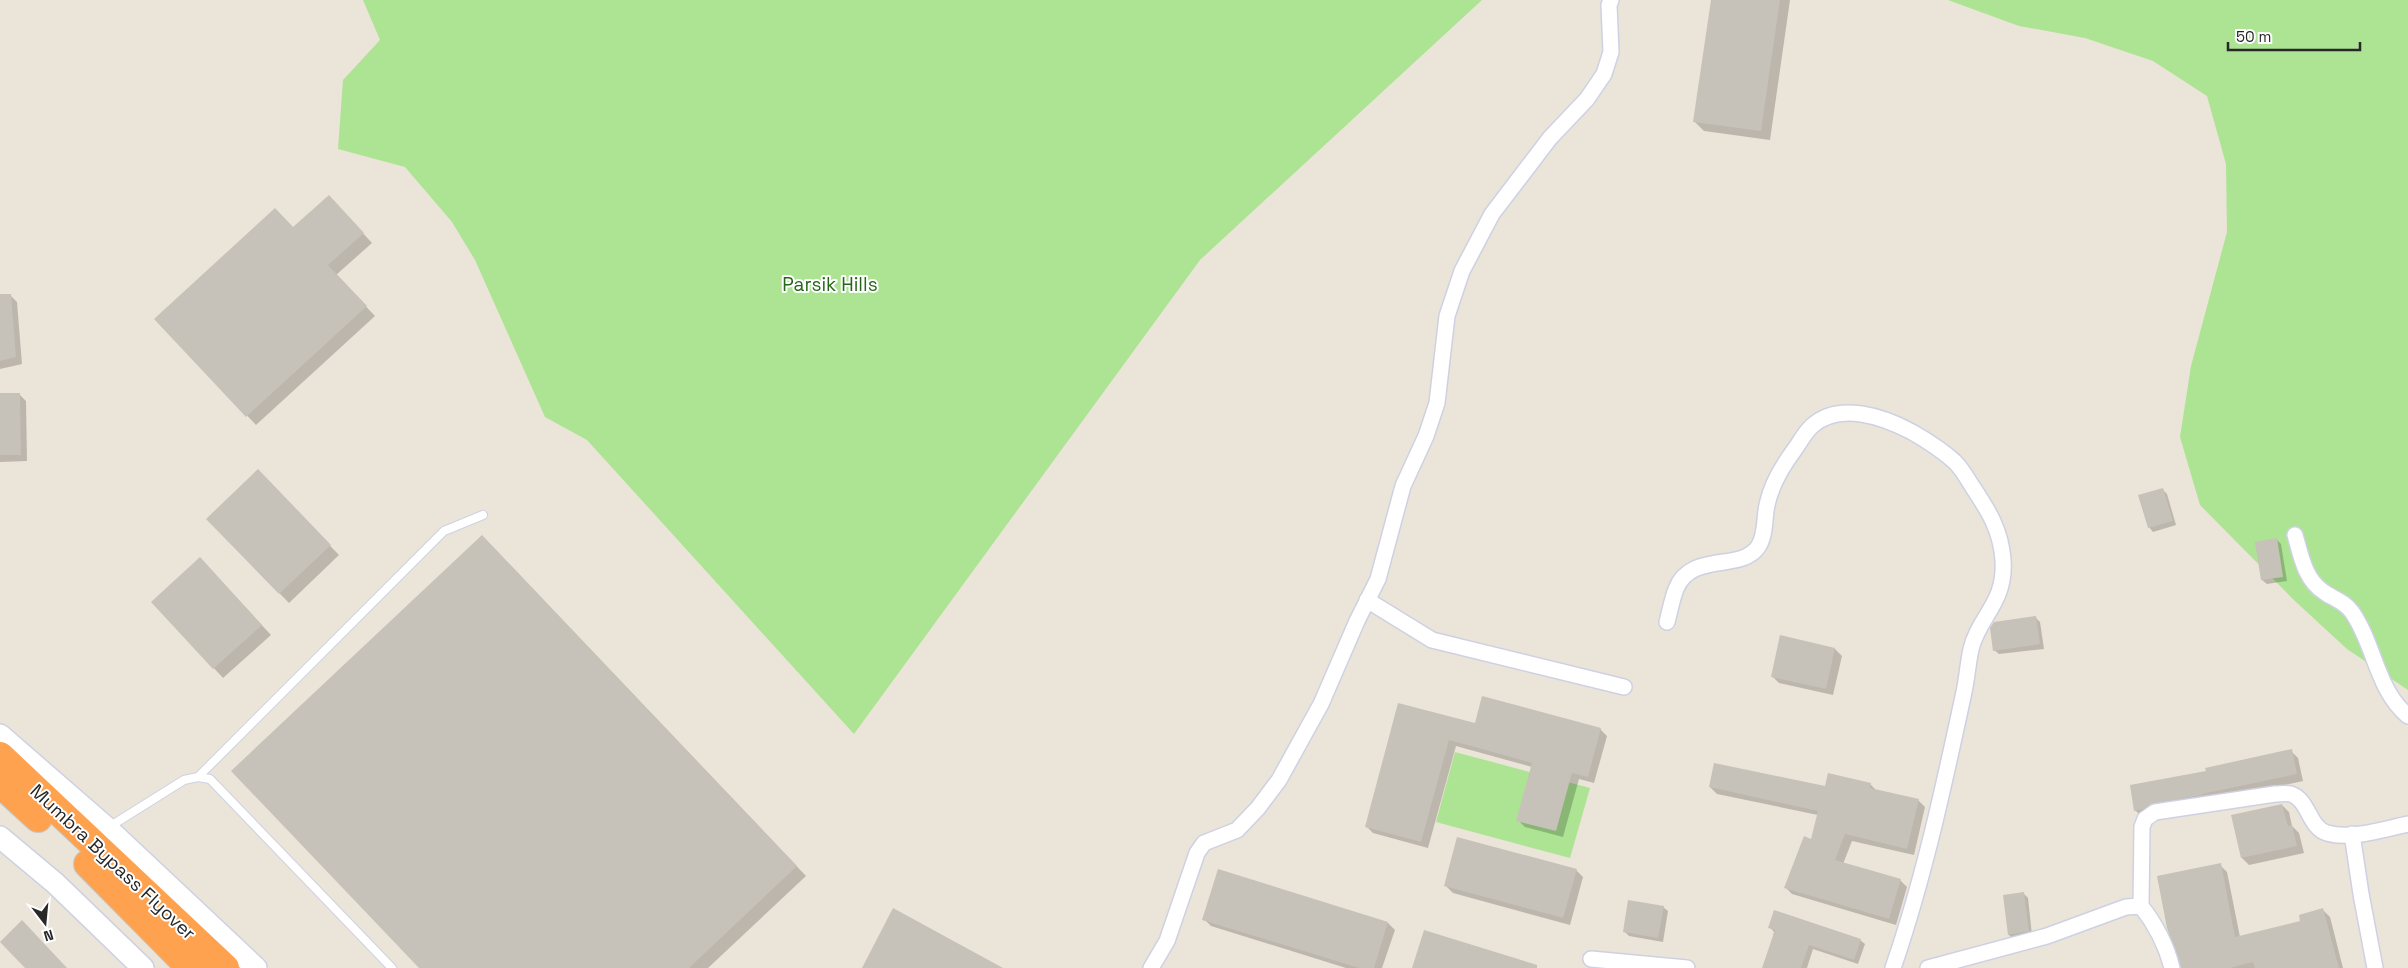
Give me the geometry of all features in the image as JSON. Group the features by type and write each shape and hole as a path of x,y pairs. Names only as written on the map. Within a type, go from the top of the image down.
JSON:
{"highway":[{"name":"Mumbra Bypass Flyover","path":"0,756 225,968"},
{"name":"Mumbra Bypass Flyover","path":"0,783 83,859 191,968"}],"main road":[{"path":"0,735 106,828 256,968"},
{"path":"0,837 55,883 143,968"}],"street":[{"path":"1154,967 1167,941 1197,853 1204,843 1237,830 1258,808 1279,780 1321,704 1378,579 1403,486 1426,436 1437,403 1447,316 1462,271 1492,214 1550,138 1587,99 1604,74 1612,52 1610,0"},
{"path":"1667,622 1676,588 1683,578 1695,568 1711,562 1741,558 1752,553 1759,546 1767,503 1783,465 1811,427 1822,419 1836,415 1863,414 1894,422 1920,436 1956,463 1994,519 2000,537 2004,561 2002,585 1994,606 1972,647 1931,837 1910,921 1893,968"},
{"path":"2295,535 2311,580 2323,591 2351,610 2359,623 2385,689 2408,716"},
{"path":"1367,600 1432,640 1624,687"},
{"path":"2172,968 2167,950 2154,922 2141,906 2142,827 2145,819 2155,812 2275,794 2291,794 2300,800 2316,825 2325,833 2352,834 2408,824"},
{"path":"2352,834 2375,968"},
{"path":"1928,968 2047,936 2126,906 2141,906"},
{"path":"1591,959 1687,968"}],"lane":[{"path":"198,777 444,531 483,514"},
{"path":"106,828 164,790 184,780 198,777 210,779 392,968"}],"green space":[{"name":"Parsik Hills","path":"363,0 1482,0 1200,260 854,734 587,440 545,417 475,260 452,222 405,167 338,149 343,80 380,40"},
{"path":"1948,0 2408,0 2408,690 2347,649 2296,602 2200,505 2180,437 2191,366 2227,232 2226,164 2207,96 2153,61 2085,38 2019,26"},
{"path":"1455,752 1590,788 1570,858 1436,822"}],"building":[{"path":"1711,0 1780,0 1761,131 1693,122"},
{"path":"329,195 364,233 328,265 367,306 246,417 154,319 275,208 293,227"},
{"path":"0,294 11,294 16,357 0,361"},
{"path":"0,393 20,393 21,455 0,455"},
{"path":"258,469 331,545 279,594 206,519"},
{"path":"2163,488 2173,521 2148,528 2138,495"},
{"path":"482,535 797,866 689,968 419,968 231,771"},
{"path":"2277,538 2283,577 2261,580 2255,542"},
{"path":"200,557 262,625 213,669 151,602"},
{"path":"2036,616 2040,644 1993,651 1990,628 1994,622"},
{"path":"1780,635 1835,648 1826,689 1771,677"},
{"path":"1482,696 1601,728 1588,777 1572,773 1556,831 1516,821 1532,763 1449,740 1421,842 1365,827 1398,703 1475,723"},
{"path":"2292,749 2297,774 2202,795 2154,803 2134,811 2130,785 2206,771 2205,768"},
{"path":"1714,763 1825,786 1828,773 1871,783 1870,788 1919,799 1907,849 1845,834 1835,860 1901,879 1889,919 1784,888 1804,836 1811,839 1818,811 1709,787"},
{"path":"2282,804 2288,826 2292,825 2297,846 2241,858 2231,815"},
{"path":"1457,837 1577,869 1563,918 1444,886"},
{"path":"2221,863 2235,937 2300,921 2299,915 2323,908 2339,968 2255,968 2253,962 2230,968 2181,968 2167,928 2157,876"},
{"path":"1218,869 1388,922 1374,968 1359,968 1202,920"},
{"path":"2024,892 2029,931 2008,935 2003,895"},
{"path":"1628,900 1664,906 1658,938 1623,932"},
{"path":"893,908 1003,968 862,968"},
{"path":"1774,910 1861,939 1854,960 1809,945 1801,968 1762,968 1775,930 1768,928"},
{"path":"22,920 67,968 25,968 0,942"},
{"path":"1424,930 1537,965 1537,968 1412,968"}]}
